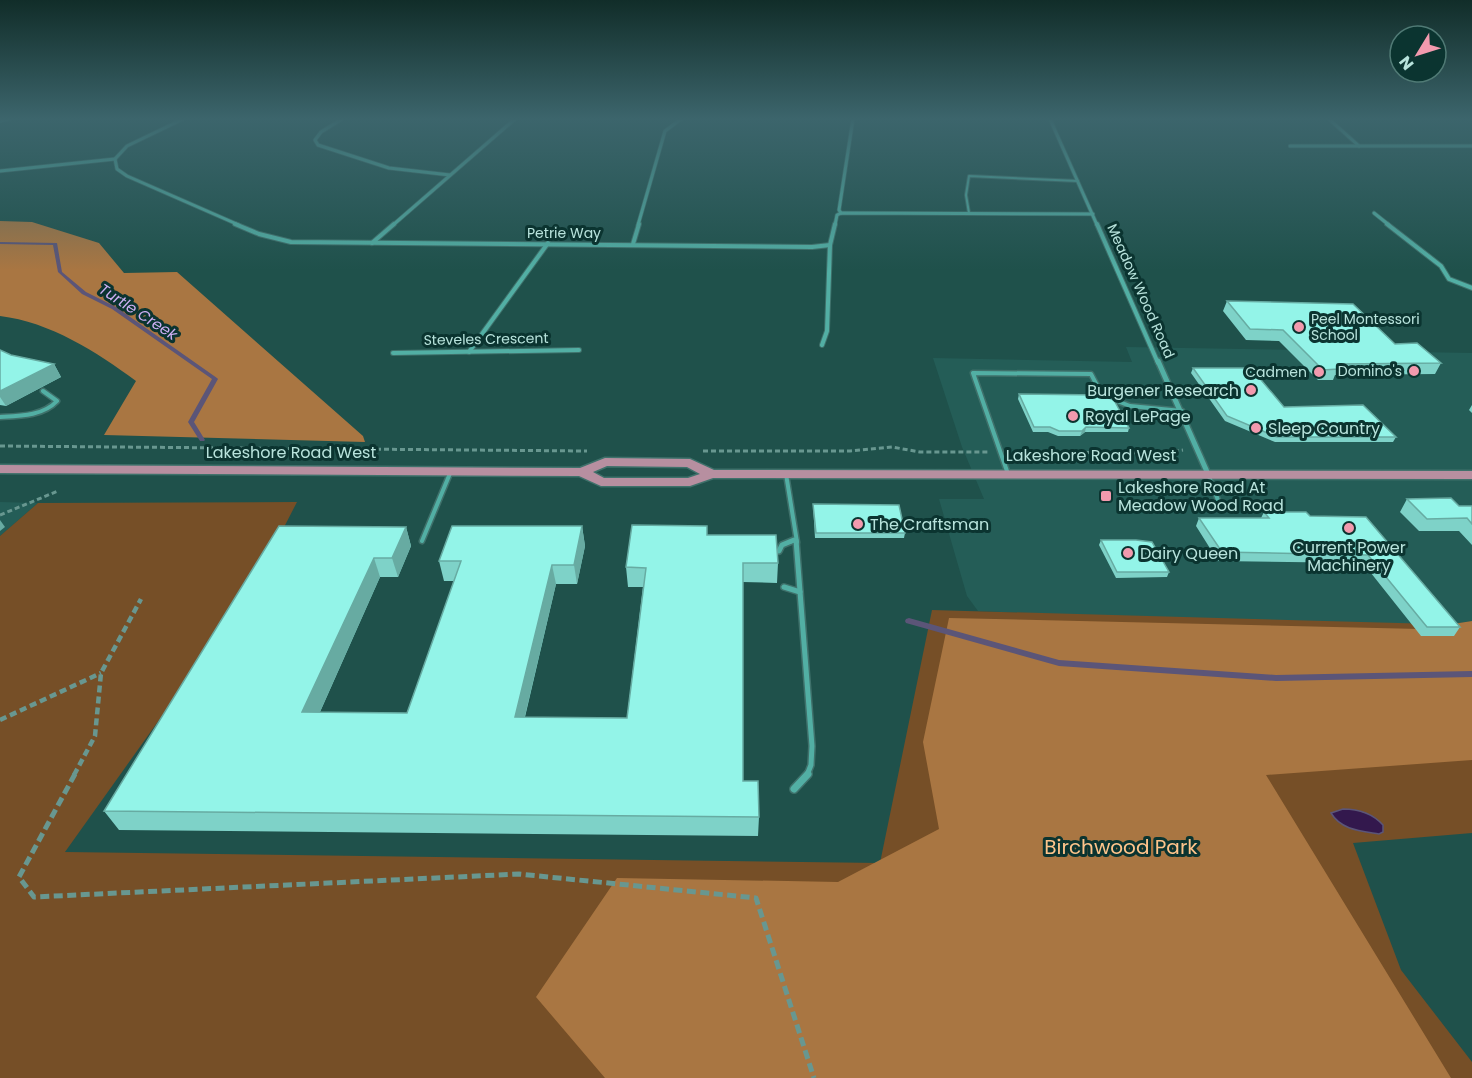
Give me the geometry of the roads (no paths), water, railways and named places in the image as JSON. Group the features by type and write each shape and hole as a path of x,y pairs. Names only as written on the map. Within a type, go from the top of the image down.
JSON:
{"main road":[{"name":"Lakeshore Road West","path":"0,469 582,472 605,462 690,463 711,474"},
{"name":"Lakeshore Road West","path":"582,472 601,482 690,482 711,474 1472,475"}],"street":[{"path":"0,171 16,169"},
{"name":"Petrie Way","path":"117,169 127,176 259,234 291,242 812,247 830,244"},
{"path":"400,169 450,175"},
{"path":"372,244 457,169"},
{"path":"633,244 654,169"},
{"path":"842,213 839,210 845,169"},
{"name":"Meadow Wood Road","path":"1073,169 1182,411 1208,474"},
{"path":"822,345 827,331 830,244 837,215 842,213 1093,213"},
{"path":"1374,213 1441,266 1449,279 1472,288"},
{"path":"469,352 548,243"},
{"name":"Steveles Crescent","path":"393,352 579,350"}],"lane":[{"path":"969,213 966,195 969,176 1078,181"},
{"path":"1008,474 973,373 1091,374 1102,395 1131,406 1182,411"},
{"path":"0,417 22,416 54,406 57,401 43,391"},
{"path":"422,541 451,471"},
{"path":"786,474 800,592 812,764 808,776 794,789"},
{"path":"1208,474 1221,508"},
{"path":"779,551 782,545 795,540"},
{"path":"784,586 800,592"}],"waterway":[{"name":"Turtle Creek","path":"0,243 55,244 60,272 84,293 114,308 215,379 191,422 202,440"},
{"path":"909,621 1059,663 1276,678 1472,674"}],"place":[{"name":"Peel Montessori School","path":"1299,327"},
{"name":"Domino's","path":"1414,371"},
{"name":"Cadmen","path":"1319,372"},
{"name":"Burgener Research","path":"1251,390"},
{"name":"Royal LePage","path":"1073,416"},
{"name":"Sleep Country","path":"1256,428"},
{"name":"Lakeshore Road At Meadow Wood Road","path":"1106,496"},
{"name":"The Craftsman","path":"858,524"},
{"name":"Current Power Machinery","path":"1349,528"},
{"name":"Dairy Queen","path":"1128,553"}],"park label":[{"name":"Birchwood Park","path":"1121,847"}]}
